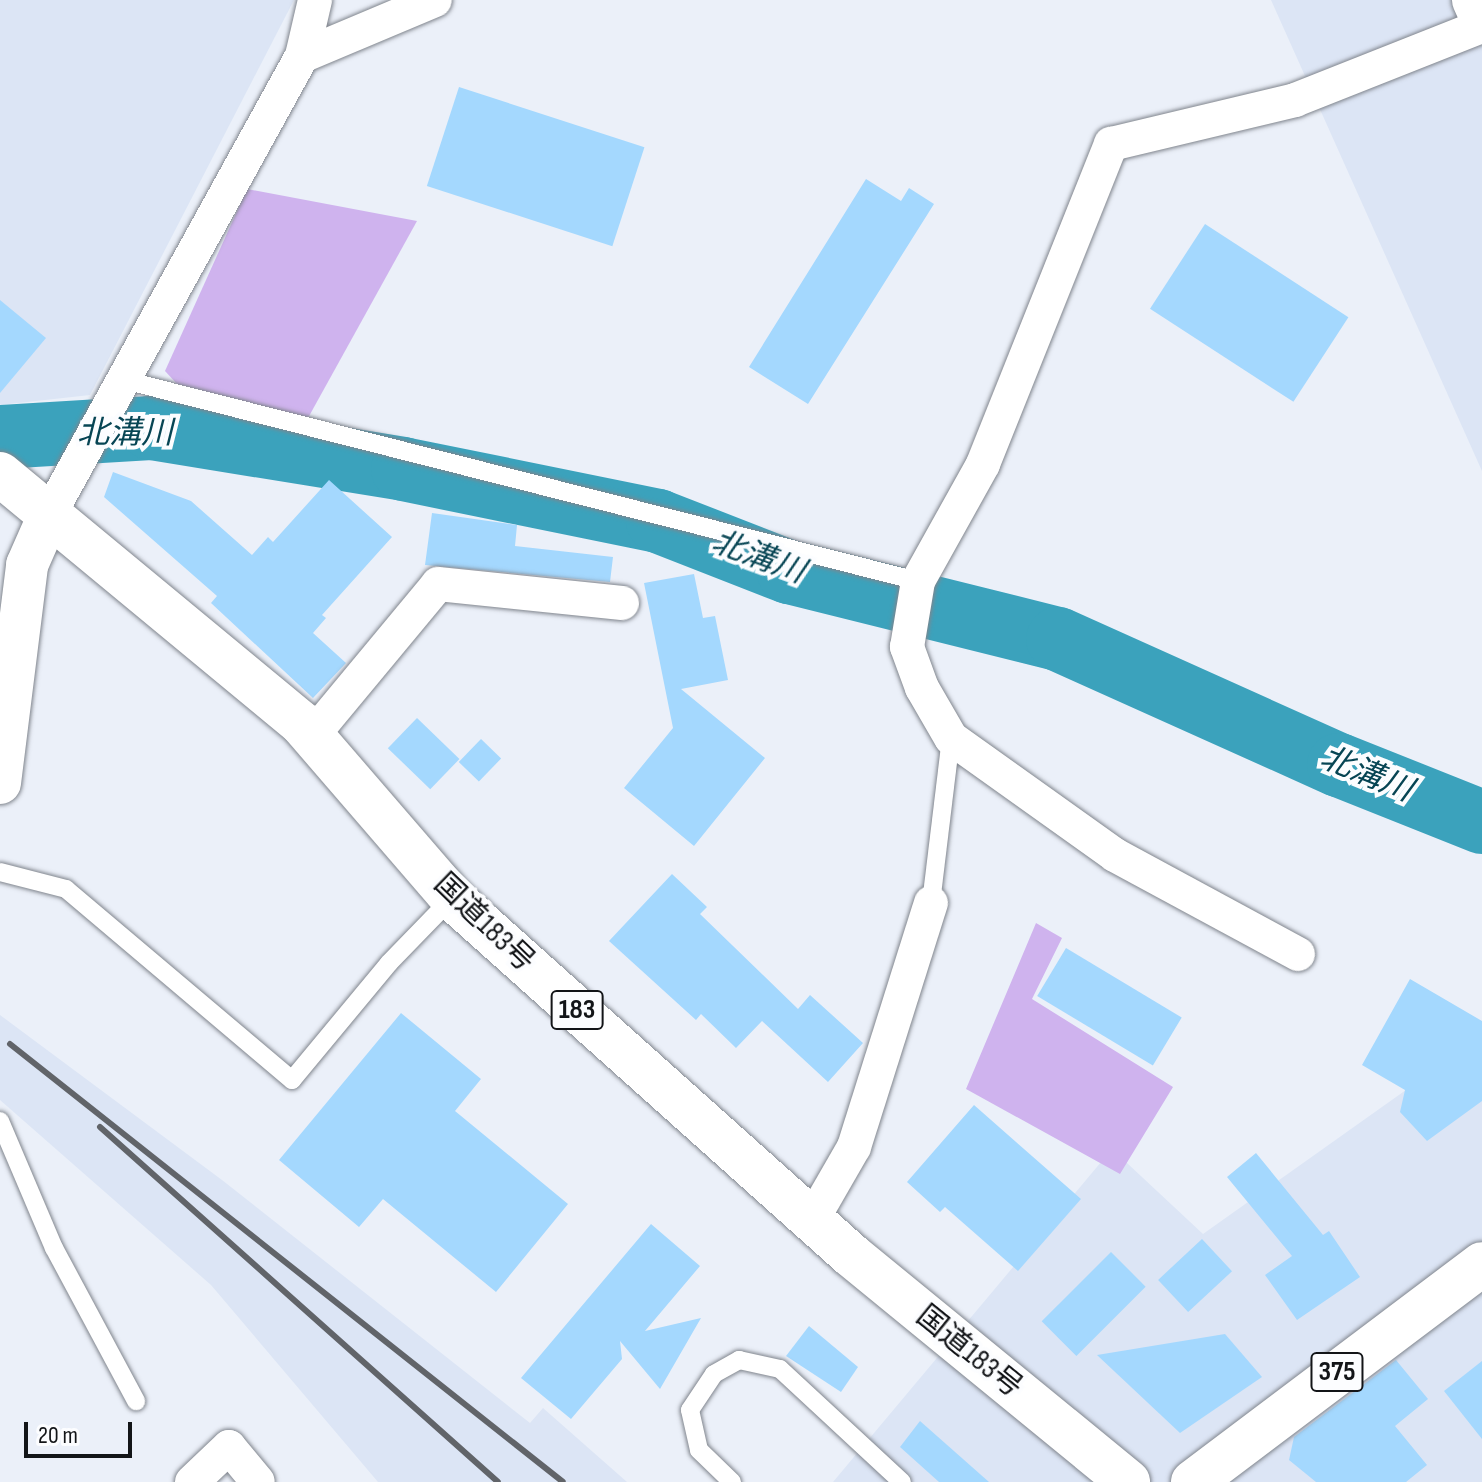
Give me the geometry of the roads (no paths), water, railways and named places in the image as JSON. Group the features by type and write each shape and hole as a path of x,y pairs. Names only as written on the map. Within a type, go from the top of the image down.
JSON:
{"highway":[{"path":"1474,0 1482,18"},
{"name":"国道183号","path":"0,474 312,736 452,898 812,1220 1128,1482"},
{"name":"375","path":"1193,1482 1482,1264"}],"street":[{"path":"0,783 27,565 49,515 302,56 315,0"},
{"path":"302,56 435,0"},
{"path":"1298,954 1115,855 951,738 922,688 907,647 915,600 983,464 1111,144 1295,100 1482,26"},
{"path":"312,736 438,584 622,603"},
{"path":"812,1220 854,1147 931,903"},
{"path":"192,1482 229,1447 258,1482"}],"lane":[{"path":"118,391 915,600"},
{"path":"931,903 951,738"},
{"path":"0,872 66,889 292,1080 385,967 452,898"},
{"path":"0,1121 54,1248 136,1401"},
{"path":"732,1482 699,1450 690,1410 714,1374 739,1360 780,1369 902,1482"}],"waterway":[{"name":"北溝川","path":"0,437 151,428 403,469 658,521 789,572 1058,639 1339,765 1482,822"}],"railway":[{"path":"10,1044 563,1482"},
{"path":"100,1127 498,1482"}]}
